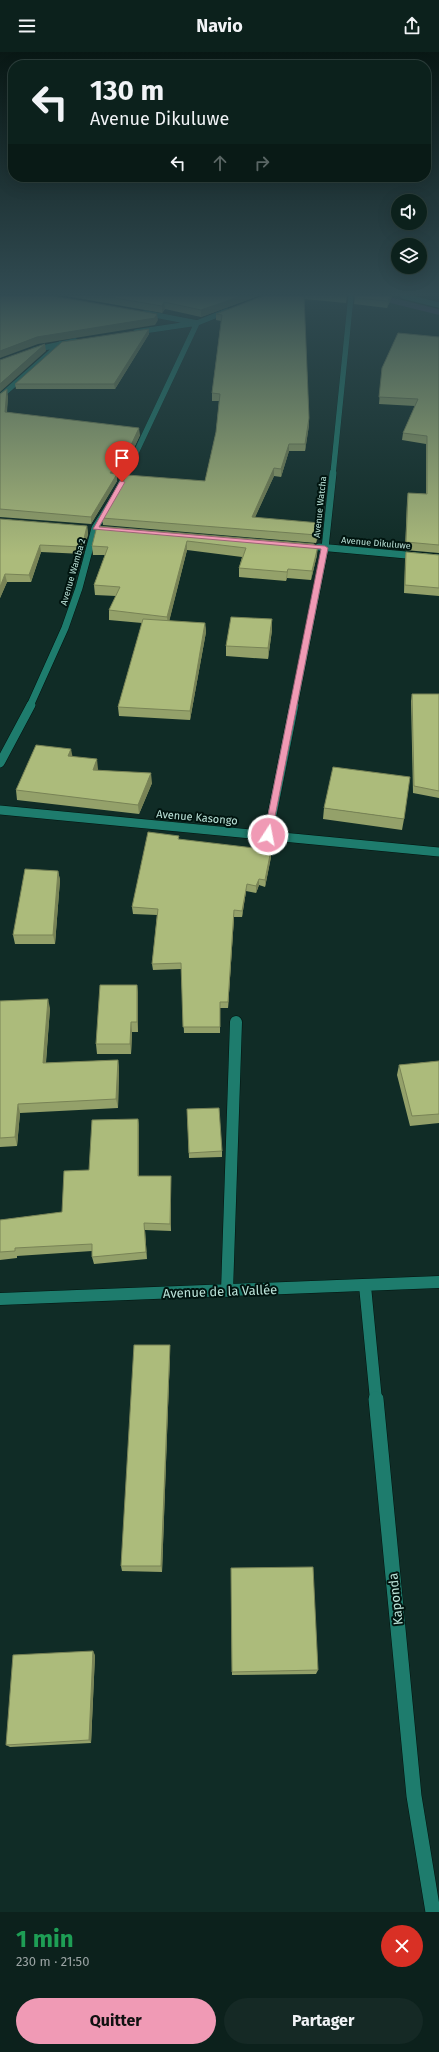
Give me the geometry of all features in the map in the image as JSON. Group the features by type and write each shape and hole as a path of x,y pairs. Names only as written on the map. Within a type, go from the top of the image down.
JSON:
{"street":[{"path":"0,397 16,383"},
{"name":"Avenue Wamba 2","path":"0,763 37,693 65,628 80,588 95,528 116,495 169,383"},
{"name":"Avenue Watcha","path":"268,835 325,548 342,383"},
{"path":"88,528 103,529"},
{"name":"Avenue Dikuluwe","path":"309,546 439,558"},
{"name":"Avenue Kasongo","path":"0,810 439,852"},
{"path":"227,1291 236,1022"},
{"name":"Avenue de la Vallée","path":"0,1300 439,1282"},
{"name":"Kaponda","path":"365,1286 414,1796 433,1912"}],"building":[{"path":"16,383 115,383 114,384 15,384"},
{"path":"213,383 308,383 309,418 305,444 289,444 281,469 274,468 252,517 320,523 317,535 102,518 127,475 205,481 216,432 220,394 212,393"},
{"path":"380,383 439,383 439,545 406,542 408,493 427,494 427,436 403,433 418,399 379,397"},
{"path":"7,389 5,412 139,428 132,443 110,473 117,474 91,517 0,509 0,394"},
{"path":"0,519 87,526 82,547 40,545 29,575 5,574 0,587"},
{"path":"97,526 314,544 318,546 312,571 288,569 287,572 239,568 246,548 187,541 167,617 109,610 120,587 94,585 108,547 92,546"},
{"path":"406,552 439,555 439,588 405,585"},
{"path":"231,617 272,619 268,648 226,646"},
{"path":"143,619 205,623 190,711 118,707"},
{"path":"412,694 439,694 439,791 414,786"},
{"path":"36,745 71,749 68,756 97,759 93,770 151,773 138,805 16,790"},
{"path":"333,767 410,777 404,819 324,808"},
{"path":"148,832 179,836 178,839 271,850 265,880 259,879 256,886 247,884 242,911 234,910 228,1002 220,1002 220,1027 183,1027 181,963 152,964 158,909 132,907"},
{"path":"25,869 58,871 53,935 13,935"},
{"path":"100,985 137,985 137,1022 131,1022 130,1044 96,1044"},
{"path":"48,999 43,1063 118,1060 116,1099 18,1104 15,1137 0,1138 0,1001"},
{"path":"439,1061 439,1114 412,1116 399,1065"},
{"path":"219,1108 222,1151 189,1153 187,1109"},
{"path":"138,1119 138,1176 171,1176 170,1224 144,1223 146,1252 92,1257 92,1244 15,1248 15,1251 0,1252 0,1220 62,1212 64,1171 89,1170 92,1120"},
{"path":"134,1345 170,1345 161,1566 121,1566"},
{"path":"313,1567 318,1670 232,1672 231,1568"},
{"path":"93,1651 89,1740 6,1745 13,1655"}],"route":[{"path":"122,482 116,495 95,528 325,548 268,835"}]}
